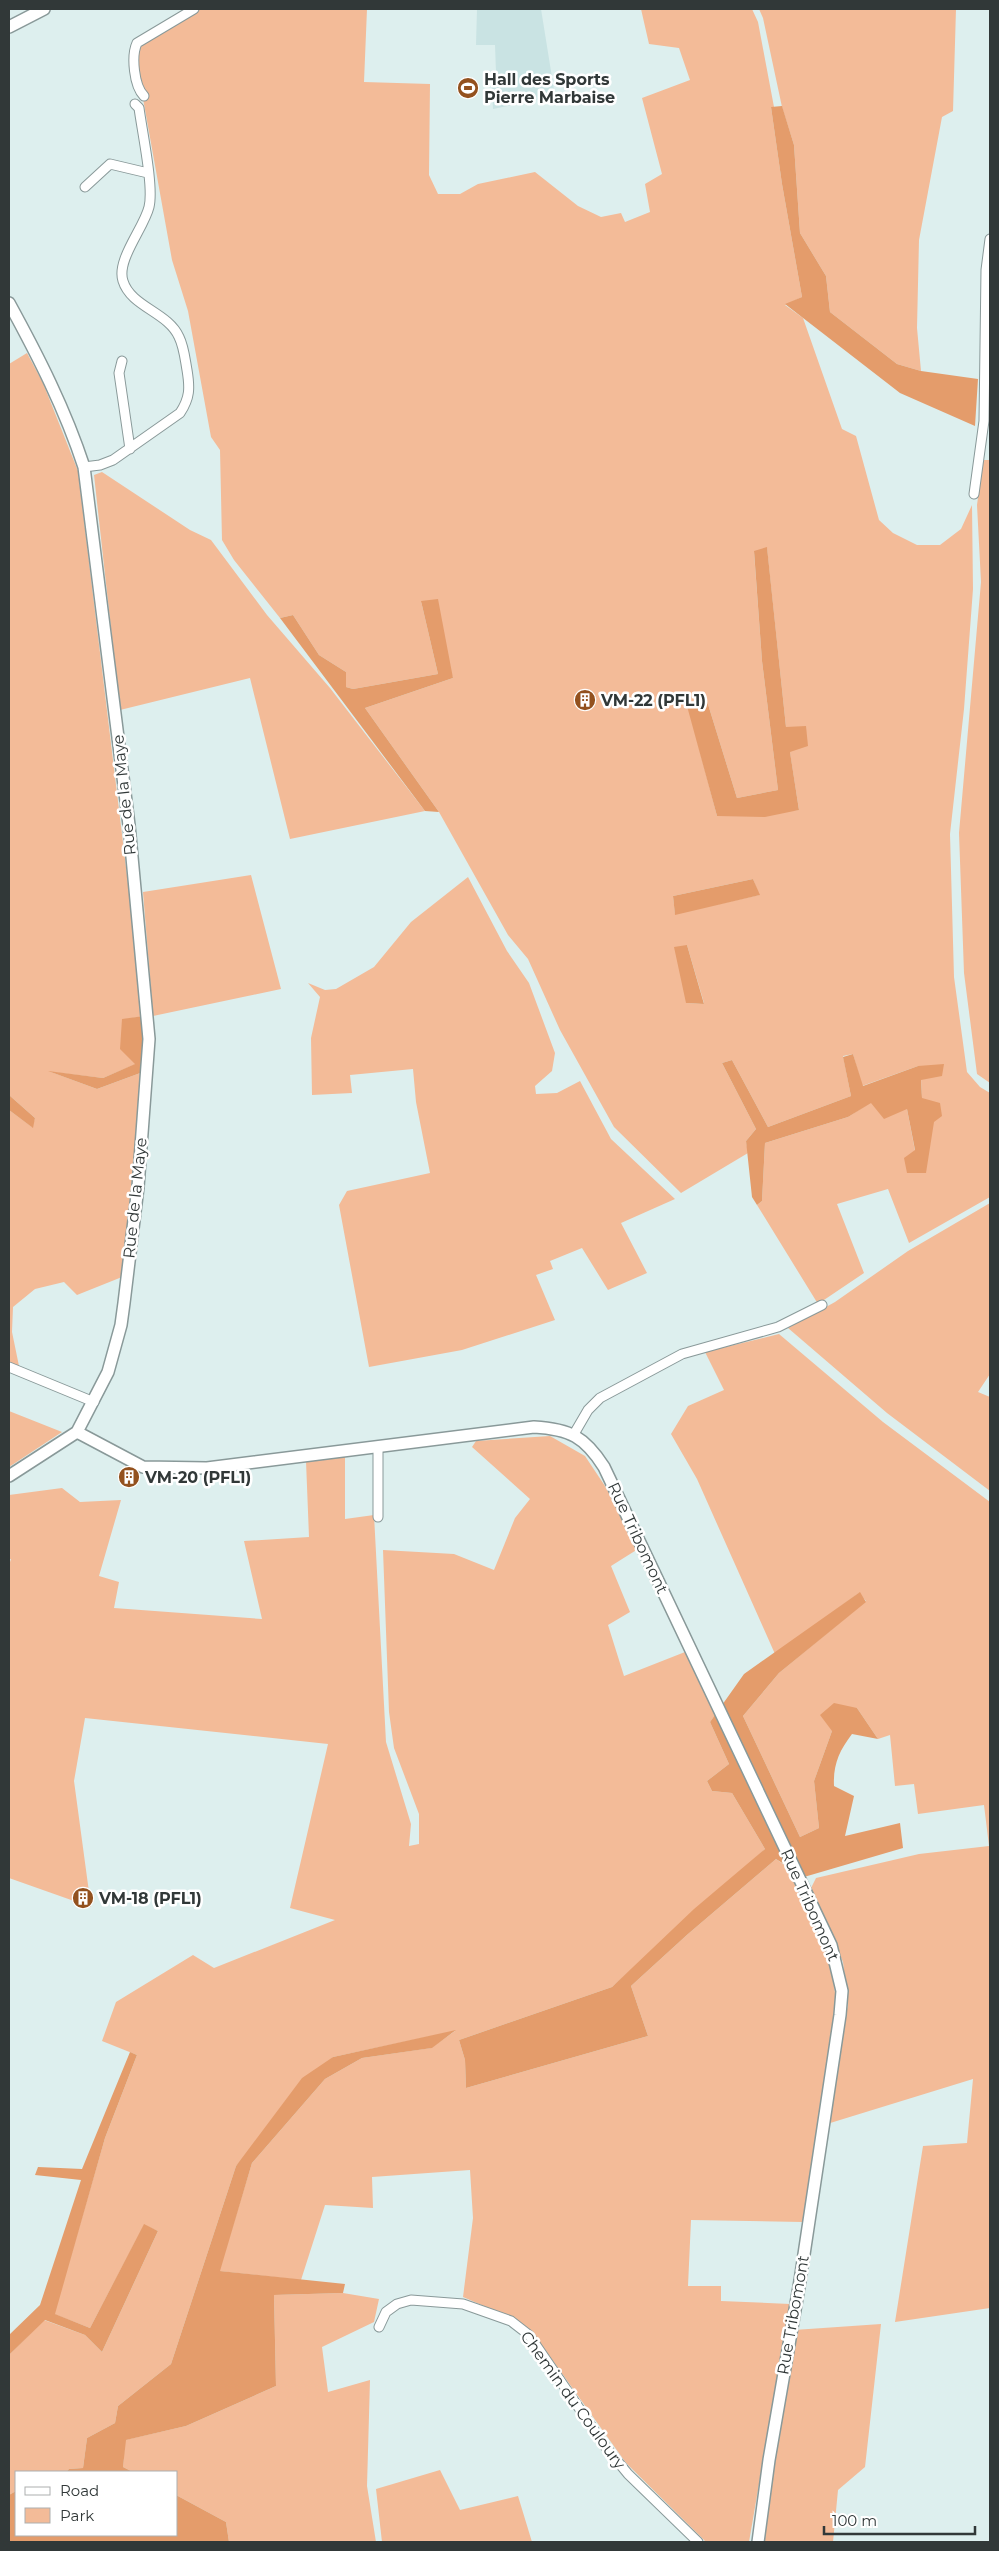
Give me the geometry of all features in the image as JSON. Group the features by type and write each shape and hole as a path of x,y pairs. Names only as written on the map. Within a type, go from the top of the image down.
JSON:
{"street":[{"path":"9,27 44,9"},
{"path":"144,96 138,88 134,57 137,43 194,9"},
{"path":"84,467 100,465 130,449 180,413 187,403 190,391 179,336 171,325 126,289 122,278 123,265 149,207 151,192 139,108 135,104"},
{"path":"85,187 110,164 148,173"},
{"path":"974,494 984,421 986,270 990,239"},
{"name":"Rue de la Maye","path":"9,303 49,378 73,433 84,467 129,825 149,1039 138,1187 121,1325 108,1372 77,1432"},
{"path":"122,361 119,373 130,449"},
{"path":"9,1476 77,1432 142,1467 207,1468 534,1427 556,1428 574,1434 588,1410 600,1398 682,1354 778,1326 822,1305"},
{"path":"9,1367 94,1402"},
{"name":"Rue Tribomont","path":"574,1434 594,1450 604,1467 831,1945 842,1991 800,2281 770,2450 758,2542"},
{"path":"378,1447 378,1517"},
{"name":"Chemin du Couloury","path":"379,2327 386,2312 397,2304 411,2300 463,2304 511,2321 529,2335 605,2446 628,2474 698,2542"}],"shaded area":[{"path":"477,9 541,9 555,96 493,109 491,72 496,72 495,45 476,45"},
{"path":"782,106 794,145 800,233 826,276 830,312 897,364 921,371 978,379 975,426 900,393 785,304 802,297 782,184 771,107"},
{"path":"767,547 786,727 806,726 808,746 790,752 799,810 765,817 717,816 687,706 707,701 737,798 778,790 762,661 754,551"},
{"path":"438,599 453,678 365,708 439,812 425,811 280,618 293,615 319,655 346,672 346,687 353,689 438,674 421,601"},
{"path":"753,879 760,895 675,915 673,896"},
{"path":"687,945 704,1004 686,1003 674,947"},
{"path":"144,1016 143,1072 97,1089 48,1071 103,1078 135,1064 120,1049 122,1019"},
{"path":"853,1054 863,1086 918,1066 944,1064 942,1076 921,1080 922,1098 940,1103 942,1116 934,1122 926,1173 907,1173 904,1158 915,1150 907,1109 884,1119 871,1103 848,1117 765,1143 762,1201 757,1205 752,1197 746,1141 756,1129 722,1063 732,1060 768,1127 851,1096 843,1057"},
{"path":"9,1095 35,1118 33,1128 9,1110"},
{"path":"860,1592 866,1602 779,1673 743,1716 800,1837 819,1828 814,1781 832,1731 820,1715 834,1703 857,1708 878,1739 852,1734 838,1758 834,1786 854,1796 845,1836 900,1823 903,1848 804,1877 776,1859 688,1934 631,1986 648,2036 466,2088 465,2060 459,2040 612,1987 694,1909 765,1849 732,1793 712,1791 707,1781 729,1764 710,1722 744,1674"},
{"path":"456,2030 432,2048 362,2058 325,2079 252,2163 220,2271 345,2284 343,2293 274,2295 276,2386 186,2426 126,2440 123,2467 131,2471 67,2471 69,2469 83,2468 87,2438 115,2423 118,2406 171,2364 236,2166 302,2078 333,2057"},
{"path":"130,2052 137,2055 105,2138 55,2314 90,2328 144,2224 158,2231 102,2352 85,2335 45,2320 9,2355 9,2335 40,2305 81,2180 35,2175 38,2167 82,2169"},
{"path":"15,2492 15,2536 178,2536 178,2496 226,2522 229,2542 9,2542 9,2495"}],"green space":[{"path":"197,9 367,9 364,82 430,84 429,175 438,194 460,194 478,184 535,172 578,206 601,217 621,213 625,222 650,212 645,184 662,174 642,98 690,80 679,48 649,44 641,9 752,9 758,22 774,107 771,107 782,184 802,297 785,305 803,318 842,429 856,436 879,520 893,533 917,545 940,545 961,529 972,505 973,589 964,709 950,834 954,977 967,1072 980,1087 990,1093 990,1197 909,1243 888,1189 837,1204 864,1273 818,1304 757,1205 762,1201 765,1143 848,1117 871,1102 907,1109 915,1151 926,1173 921,1079 918,1066 862,1086 853,1054 843,1056 851,1096 768,1127 732,1060 722,1063 756,1129 746,1141 748,1153 681,1193 614,1127 560,1030 528,959 508,935 439,812 365,708 453,678 421,601 438,674 353,689 346,687 346,672 319,655 293,615 280,618 234,560 222,540 220,450 211,437 188,311 172,260 135,54 141,43","holes":["767,548 786,727 799,810 717,816 688,706 707,701 737,798 778,790 762,661 754,552","753,879 759,895 675,914 673,896","687,945 704,1004 686,1003"]},
{"path":"759,9 956,9 953,111 942,117 919,240 917,328 921,371 897,364 830,312 826,276 800,233 794,145 782,107 763,18"},
{"path":"27,353 43,383 78,471 144,1016 122,1020 136,1064 103,1078 51,1072 97,1089 143,1072 122,1277 77,1295 64,1282 35,1289 13,1307 12,1332 19,1366 9,1362 9,1110 32,1127 35,1118 9,1095 9,364"},
{"path":"983,460 990,460 990,1083 977,1074 964,973 959,833 981,582 977,505"},
{"path":"102,472 190,530 211,540 267,615 330,688 425,811 290,839 250,678 120,710 94,475"},
{"path":"251,875 281,989 153,1016 143,892"},
{"path":"468,877 507,951 529,983 555,1053 552,1071 535,1086 536,1094 557,1093 580,1081 611,1139 675,1199 621,1223 647,1273 608,1290 582,1248 550,1261 553,1269 536,1275 555,1320 462,1350 369,1367 339,1205 347,1191 430,1173 416,1102 413,1069 350,1075 352,1093 312,1095 311,1038 320,997 308,983 325,990 336,989 374,967 411,922"},
{"path":"990,1203 990,1374 978,1392 990,1397 990,1491 887,1413 788,1328 835,1302 908,1251"},
{"path":"779,1334 883,1422 990,1502 990,2308 895,2322 923,2146 967,2143 973,2079 827,2124 848,2004 843,1962 811,1888 816,1878 919,1854 989,1846 984,1805 918,1814 914,1784 895,1786 890,1735 878,1739 857,1708 832,1731 814,1781 819,1828 800,1837 743,1716 779,1673 866,1601 859,1593 775,1654 697,1479 671,1434 688,1406 724,1390 705,1352"},
{"path":"9,1411 62,1432 9,1467"},
{"path":"550,1436 585,1456 617,1504 638,1549 611,1566 630,1612 608,1625 624,1676 685,1652 715,1715 710,1722 729,1764 707,1781 712,1791 732,1793 765,1849 612,1987 459,2040 465,2060 466,2088 648,2036 631,1986 688,1934 776,1859 790,1869 830,1952 836,2001 803,2222 691,2220 688,2286 721,2286 721,2301 790,2304 749,2542 706,2542 626,2463 533,2333 514,2319 463,2297 473,2218 470,2170 372,2177 373,2208 325,2205 301,2280 219,2271 252,2163 325,2079 362,2058 431,2048 455,2031 333,2057 236,2166 171,2364 118,2406 115,2423 87,2438 83,2468 69,2469 67,2471 15,2471 15,2492 9,2495 9,2355 44,2320 85,2335 102,2352 158,2231 144,2225 90,2328 54,2314 105,2138 137,2055 102,2041 116,2002 193,1955 214,1968 335,1920 290,1908 328,1744 85,1718 74,1781 91,1907 9,1878 9,1565 11,1559 9,1559 9,1495 62,1488 80,1502 121,1500 99,1576 119,1582 114,1608 262,1619 244,1541 309,1537 306,1461 345,1455 345,1519 374,1515 386,1742 411,1824 409,1846 419,1844 419,1814 394,1748 389,1712 383,1550 454,1554 494,1570 515,1518 530,1499 472,1447 476,1441"},
{"path":"343,2293 379,2299 374,2322 322,2347 328,2392 370,2380 367,2486 376,2542 229,2542 226,2522 178,2496 178,2471 131,2471 123,2467 125,2440 186,2426 276,2386 274,2295"},
{"path":"881,2324 865,2467 838,2490 833,2542 763,2542 794,2330"},
{"path":"440,2470 460,2510 518,2496 532,2542 382,2542 376,2489"}],"place":[{"name":"Hall des Sports Pierre Marbaise","path":"468,88"},
{"name":"VM-22 (PFL1)","path":"585,700"},
{"name":"VM-20 (PFL1)","path":"129,1477"},
{"name":"VM-18 (PFL1)","path":"83,1898"}]}
